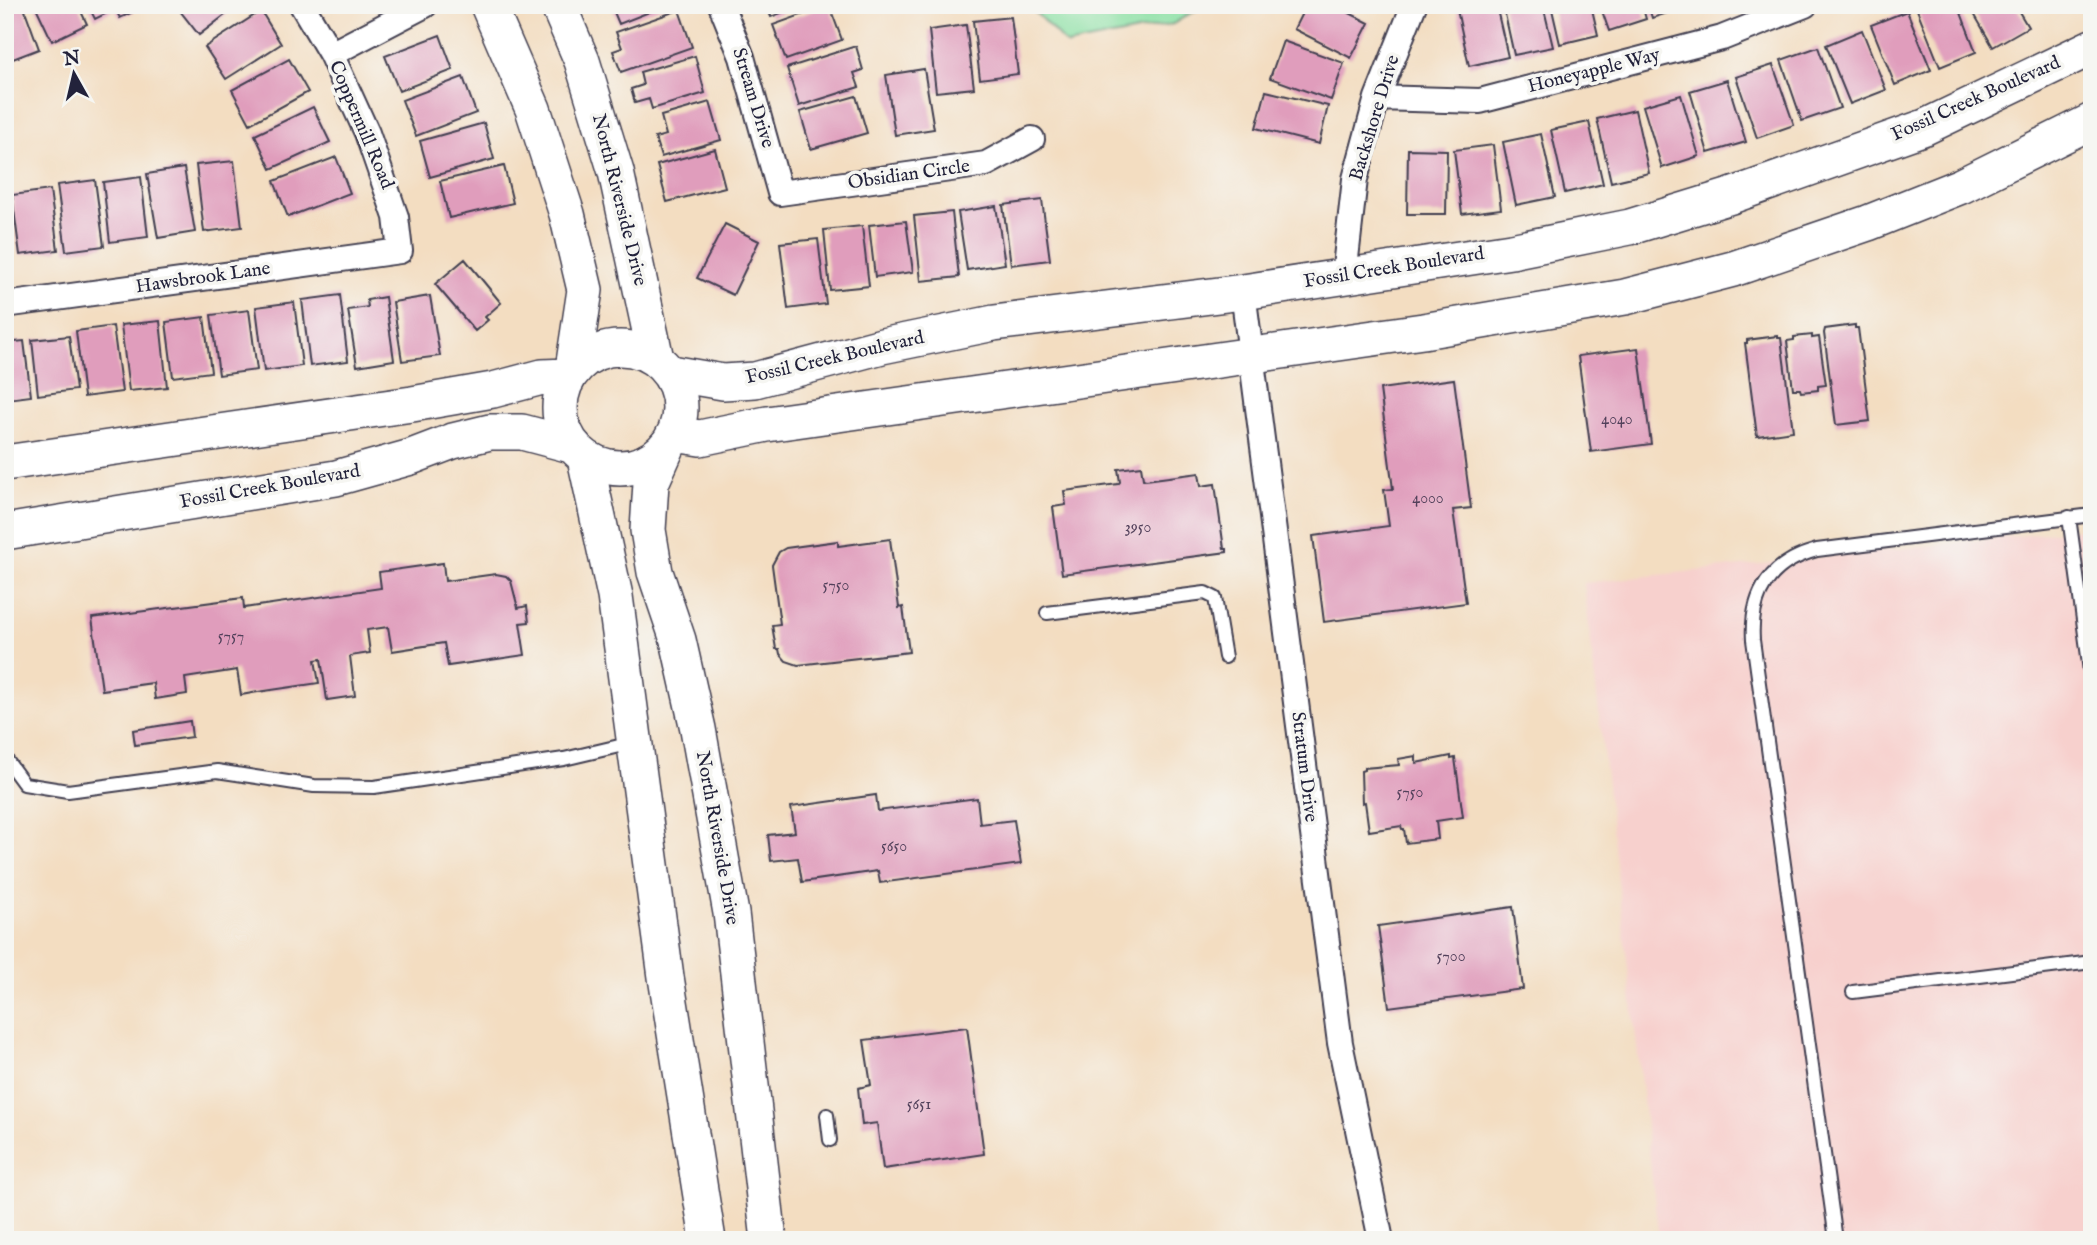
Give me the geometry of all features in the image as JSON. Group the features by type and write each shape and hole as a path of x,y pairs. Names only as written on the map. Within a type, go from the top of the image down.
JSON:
{"main road":[{"path":"488,5 533,109 568,214 585,290 571,372 559,403 562,425 578,451 615,596 666,977 708,1240"},
{"name":"North Riverside Drive","path":"558,5 582,61 616,172 663,366"},
{"name":"Fossil Creek Boulevard","path":"663,366 723,382 755,380 882,346 995,323 1243,292 1511,251 1630,227 1731,196 1925,127 2092,47"},
{"path":"671,440 700,438 767,424 1436,329 1625,297 1733,269 1868,223 1961,186 2092,121"},
{"path":"5,463 493,390 571,372 587,357 604,349 622,347 640,350 663,366 677,387 681,402 680,419 671,440 646,462 620,469 602,466 578,451"},
{"name":"Fossil Creek Boulevard","path":"5,532 336,478 490,432 522,432 578,451"},
{"name":"North Riverside Drive","path":"671,440 651,483 648,530 655,572 678,640 698,729 731,913 768,1240"}],"street":[{"name":"Coppermill Road","path":"302,5 331,54 367,133 396,217 400,251"},
{"path":"331,54 425,5"},
{"name":"Stream Drive","path":"721,5 742,57 780,193"},
{"name":"Backshore Drive","path":"1344,276 1354,179 1377,98 1414,5"},
{"name":"Honeyapple Way","path":"1377,98 1480,101 1722,38 1805,5"},
{"name":"Obsidian Circle","path":"780,193 986,164 1032,139"},
{"name":"Hawsbrook Lane","path":"5,305 400,251"},
{"name":"Stratum Drive","path":"1243,292 1340,1043 1381,1240"}],"lane":[{"path":"1836,1240 1753,640 1753,613 1757,600 1763,587 1781,566 1817,550 2092,514"},
{"path":"2069,517 2092,686"},
{"path":"1047,613 1205,593 1215,597 1224,657"},
{"path":"5,758 24,784 68,791 217,771 314,786 374,787 564,759 634,743"},
{"path":"1853,992 2092,962"},
{"path":"827,1115 830,1140"}],"shaded area":[{"path":"2092,528 2092,1240 1659,1240 1584,583"}],"green space":[{"path":"1028,5 1204,5 1173,24 1067,45"}],"building":[{"path":"5,5 23,5 39,49 5,62"},
{"path":"35,5 78,5 87,24 52,41"},
{"path":"88,5 132,5 135,11 120,18 115,9 95,19"},
{"path":"238,5 199,35 177,7"},
{"path":"611,5 667,5 619,24"},
{"path":"766,5 801,5 771,17"},
{"path":"829,5 842,40 786,60 773,25"},
{"path":"1306,5 1334,5 1369,23 1351,58 1294,29"},
{"path":"1456,5 1496,5 1508,57 1469,66"},
{"path":"1503,5 1543,5 1553,47 1514,55"},
{"path":"1551,5 1591,5 1598,35 1560,44"},
{"path":"1600,5 1642,5 1646,19 1609,31"},
{"path":"1648,5 1689,5 1689,6 1652,18"},
{"path":"1958,5 1976,52 1940,67 1916,7"},
{"path":"1969,5 2015,5 2028,27 1993,47"},
{"path":"679,10 692,47 621,72 613,51 622,48 616,32"},
{"path":"261,11 281,44 226,79 205,47"},
{"path":"1907,11 1931,70 1895,85 1871,25"},
{"path":"1011,17 1018,74 980,79 973,21"},
{"path":"966,25 974,88 936,92 929,30"},
{"path":"1862,30 1886,90 1850,104 1826,45"},
{"path":"440,35 453,70 399,91 385,56"},
{"path":"1283,41 1344,63 1331,100 1270,78"},
{"path":"856,46 863,70 854,73 859,87 799,106 787,68"},
{"path":"1818,47 1840,108 1802,121 1781,60"},
{"path":"695,56 705,93 652,109 649,99 635,103 631,89 643,85 640,72"},
{"path":"289,59 308,92 250,124 232,90"},
{"path":"1773,65 1794,125 1757,138 1736,77"},
{"path":"924,69 934,129 895,135 886,75"},
{"path":"463,77 476,113 416,136 402,100"},
{"path":"1727,80 1746,142 1708,153 1690,91"},
{"path":"1266,91 1328,106 1319,144 1256,128"},
{"path":"1681,95 1699,156 1662,168 1643,106"},
{"path":"856,96 867,133 811,149 800,112"},
{"path":"710,102 721,140 661,157 655,138 666,135 661,116"},
{"path":"313,107 330,142 271,169 255,135"},
{"path":"1635,110 1649,173 1611,182 1597,119"},
{"path":"1589,122 1603,184 1565,193 1551,130"},
{"path":"484,123 494,159 430,177 420,141"},
{"path":"1541,134 1555,197 1516,205 1503,142"},
{"path":"1493,145 1501,209 1462,214 1454,150"},
{"path":"715,149 725,187 667,202 657,165"},
{"path":"1408,149 1447,150 1446,214 1407,214"},
{"path":"336,157 350,193 288,217 274,181"},
{"path":"234,161 242,227 204,232 196,165"},
{"path":"504,166 513,203 449,218 440,181"},
{"path":"184,168 195,232 158,238 147,174"},
{"path":"141,177 148,237 110,242 103,182"},
{"path":"95,180 104,246 66,251 57,185"},
{"path":"50,190 58,250 20,255 12,195"},
{"path":"1042,200 1050,260 1011,265 1003,205"},
{"path":"996,206 1005,264 967,270 958,212"},
{"path":"5,208 13,258 5,259"},
{"path":"952,212 959,277 921,281 914,216"},
{"path":"906,221 913,272 875,277 869,225"},
{"path":"725,224 759,241 733,295 697,278"},
{"path":"862,226 869,286 830,290 824,230"},
{"path":"818,239 826,304 788,309 780,243"},
{"path":"465,259 501,303 485,317 488,320 475,331 435,284"},
{"path":"340,295 348,361 310,366 302,300"},
{"path":"430,296 440,356 402,361 393,302"},
{"path":"385,297 394,360 357,366 348,310 368,307 367,300"},
{"path":"294,302 302,366 264,371 256,307"},
{"path":"249,310 257,370 219,375 211,315"},
{"path":"204,317 211,372 173,377 166,322"},
{"path":"160,321 167,387 129,391 121,325"},
{"path":"1855,325 1855,328 1858,328 1870,421 1836,425 1824,333 1825,329"},
{"path":"113,326 122,392 84,397 76,331"},
{"path":"1812,335 1812,338 1819,337 1826,385 1818,386 1818,390 1801,392 1800,389 1793,389 1787,341 1794,340 1794,337"},
{"path":"69,336 76,390 38,395 32,340"},
{"path":"1778,336 1781,338 1793,431 1757,436 1745,343 1747,340"},
{"path":"24,341 31,396 7,399 9,406 5,407 5,343"},
{"path":"1638,348 1651,444 1591,452 1578,356"},
{"path":"1454,379 1471,508 1453,510 1466,603 1324,622 1313,536 1389,526 1384,490 1393,489 1380,389"},
{"path":"1141,466 1143,479 1146,480 1199,473 1201,486 1215,484 1224,549 1227,549 1227,552 1062,574 1053,507 1066,505 1064,491 1118,484 1118,469"},
{"path":"890,539 899,608 903,607 909,652 798,665 786,661 779,649 776,649 772,625 780,624 772,565 779,552 786,548 838,541 838,546"},
{"path":"443,563 445,581 496,574 506,576 511,581 518,608 527,606 529,622 520,623 525,655 448,666 444,643 392,651 388,627 367,630 370,653 350,656 355,696 327,700 321,659 315,660 319,683 241,695 237,670 185,678 187,694 155,699 153,683 102,690 92,618 243,598 244,608 381,588 379,572"},
{"path":"190,721 192,737 135,745 133,730"},
{"path":"1416,756 1416,763 1451,756 1451,759 1455,758 1463,817 1436,821 1438,839 1406,843 1401,826 1369,831 1365,802 1362,803 1361,771 1364,768 1399,765 1398,759"},
{"path":"876,795 878,811 977,798 980,824 1014,820 1021,864 880,883 878,871 802,882 798,858 771,861 768,835 795,832 791,807"},
{"path":"1513,907 1523,989 1389,1007 1378,926"},
{"path":"967,1027 984,1154 883,1169 877,1123 862,1125 858,1088 871,1085 864,1040"}]}
